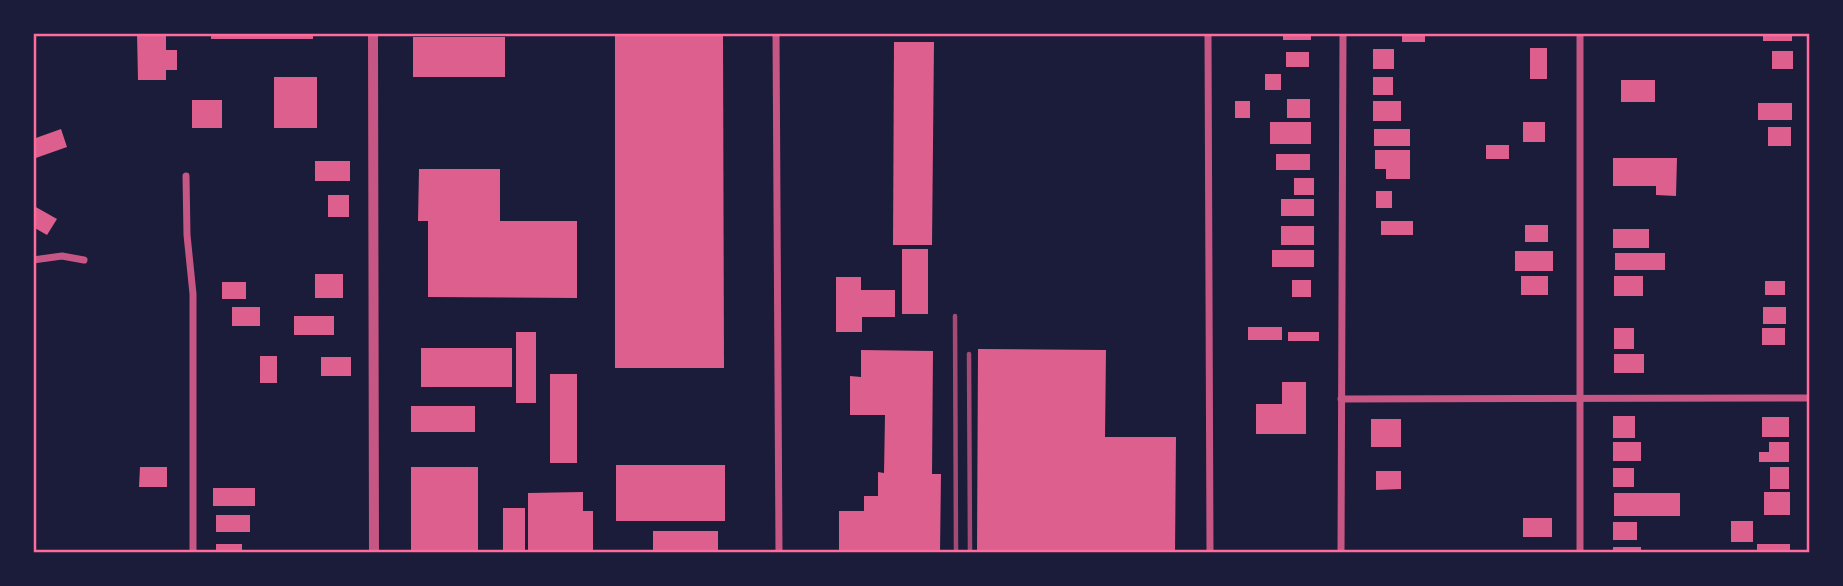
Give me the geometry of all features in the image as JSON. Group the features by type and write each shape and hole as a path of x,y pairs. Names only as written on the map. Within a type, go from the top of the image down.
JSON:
{"street":[{"path":"373,33 374,553"},
{"path":"776,33 779,553"},
{"path":"1208,33 1210,553"},
{"path":"1341,553 1343,33"},
{"path":"1580,33 1580,553"},
{"path":"186,176 187,235 193,294 193,553"},
{"path":"33,260 62,257 84,260"},
{"path":"1341,399 1810,398"}],"building":[{"path":"137,33 166,33 166,50 177,50 177,70 166,70 166,80 138,80"},
{"path":"211,33 313,33 313,39 211,39"},
{"path":"615,33 723,33 724,368 615,368"},
{"path":"1283,33 1311,33 1311,40 1283,40"},
{"path":"1402,33 1425,33 1425,42 1402,42"},
{"path":"1763,33 1792,33 1792,41 1763,41"},
{"path":"413,37 505,37 505,77 413,77"},
{"path":"894,42 934,42 932,245 893,245"},
{"path":"1530,48 1547,48 1547,79 1530,79"},
{"path":"1373,49 1394,49 1394,69 1373,69"},
{"path":"1772,51 1793,51 1793,69 1772,69"},
{"path":"1286,52 1309,52 1309,67 1286,67"},
{"path":"1265,74 1281,74 1281,90 1265,90"},
{"path":"274,77 317,77 317,128 274,128"},
{"path":"1373,77 1393,77 1393,95 1373,95"},
{"path":"1621,80 1655,80 1655,102 1621,102"},
{"path":"1287,99 1310,99 1310,118 1287,118"},
{"path":"192,100 222,100 222,128 192,128"},
{"path":"1235,101 1250,101 1250,118 1235,118"},
{"path":"1373,101 1401,101 1401,121 1373,121"},
{"path":"1758,103 1792,103 1792,120 1758,120"},
{"path":"1270,122 1311,122 1311,144 1270,144"},
{"path":"1523,122 1545,122 1545,142 1523,142"},
{"path":"1768,127 1791,127 1791,146 1768,146"},
{"path":"61,129 67,147 33,159 33,139"},
{"path":"1374,129 1410,129 1410,146 1374,146"},
{"path":"1486,145 1509,145 1509,159 1486,159"},
{"path":"1375,150 1410,150 1410,179 1386,179 1386,169 1375,169"},
{"path":"1276,154 1310,154 1310,170 1276,170"},
{"path":"1613,158 1677,158 1676,196 1656,195 1656,186 1613,186"},
{"path":"315,161 350,161 350,181 315,181"},
{"path":"419,169 500,169 500,221 577,221 577,298 428,297 428,221 418,221"},
{"path":"1294,178 1314,178 1314,195 1294,195"},
{"path":"1376,191 1392,191 1392,208 1376,208"},
{"path":"328,195 349,195 349,217 328,217"},
{"path":"1281,199 1314,199 1314,216 1281,216"},
{"path":"34,206 57,219 47,235 33,227"},
{"path":"1381,221 1413,221 1413,235 1381,235"},
{"path":"1525,225 1548,225 1548,242 1525,242"},
{"path":"1281,226 1314,226 1314,245 1281,245"},
{"path":"1613,229 1649,229 1649,248 1613,248"},
{"path":"902,249 928,249 928,314 902,314"},
{"path":"1272,250 1314,250 1314,267 1272,267"},
{"path":"1515,251 1553,251 1553,271 1515,271"},
{"path":"1615,253 1665,253 1665,270 1615,270"},
{"path":"315,274 343,274 343,298 315,298"},
{"path":"1521,276 1548,276 1548,295 1521,295"},
{"path":"1614,276 1643,276 1643,296 1614,296"},
{"path":"836,277 861,277 861,290 895,290 895,317 862,317 862,332 836,332"},
{"path":"1292,280 1311,280 1311,297 1292,297"},
{"path":"1765,281 1785,281 1785,295 1765,295"},
{"path":"222,282 246,282 246,299 222,299"},
{"path":"232,307 260,307 260,326 232,326"},
{"path":"1763,307 1786,307 1786,324 1763,324"},
{"path":"294,316 334,316 334,335 294,335"},
{"path":"1248,327 1282,327 1282,340 1248,340"},
{"path":"1614,328 1634,328 1634,349 1614,349"},
{"path":"1762,328 1785,328 1785,345 1762,345"},
{"path":"516,332 536,332 536,403 516,403"},
{"path":"1288,332 1319,332 1319,341 1288,341"},
{"path":"421,348 512,348 512,387 421,387"},
{"path":"978,349 1106,350 1105,437 1176,437 1175,553 977,553"},
{"path":"861,350 933,351 932,474 941,474 940,553 839,553 839,511 864,511 864,496 878,496 878,472 884,473 885,415 850,415 850,376 861,377"},
{"path":"1614,354 1644,354 1644,373 1614,373"},
{"path":"260,356 277,356 277,383 260,383"},
{"path":"321,357 351,357 351,376 321,376"},
{"path":"550,374 577,374 577,463 550,463"},
{"path":"1282,382 1306,382 1306,434 1256,434 1256,404 1282,404"},
{"path":"411,406 475,406 475,432 411,432"},
{"path":"1613,416 1635,416 1635,438 1613,438"},
{"path":"1762,417 1789,417 1789,437 1762,437"},
{"path":"1371,419 1401,419 1401,447 1371,447"},
{"path":"1613,442 1641,442 1641,461 1613,461"},
{"path":"1769,442 1789,442 1789,462 1759,462 1759,452 1769,452"},
{"path":"616,465 725,465 725,521 616,521"},
{"path":"140,467 167,467 167,487 139,487"},
{"path":"411,467 478,467 478,553 411,553"},
{"path":"1770,467 1789,467 1789,489 1770,489"},
{"path":"1613,468 1634,468 1634,487 1613,487"},
{"path":"1376,471 1401,471 1401,489 1376,490"},
{"path":"213,488 255,488 255,506 213,506"},
{"path":"583,492 583,511 593,511 593,553 528,553 528,493"},
{"path":"1764,492 1790,492 1790,515 1764,515"},
{"path":"1614,493 1680,493 1680,516 1614,516"},
{"path":"503,508 525,508 525,553 503,553"},
{"path":"216,515 250,515 250,532 216,532"},
{"path":"1523,518 1552,518 1552,537 1523,537"},
{"path":"1731,521 1753,521 1753,542 1731,542"},
{"path":"1613,522 1637,522 1637,540 1613,540"},
{"path":"653,531 718,531 718,553 653,553"},
{"path":"216,544 242,544 242,553 216,553"},
{"path":"1757,544 1790,544 1790,553 1757,553"},
{"path":"1613,547 1641,547 1641,553 1613,553"}],"railway":[{"path":"955,316 956,553"},
{"path":"969,354 970,553"}]}
